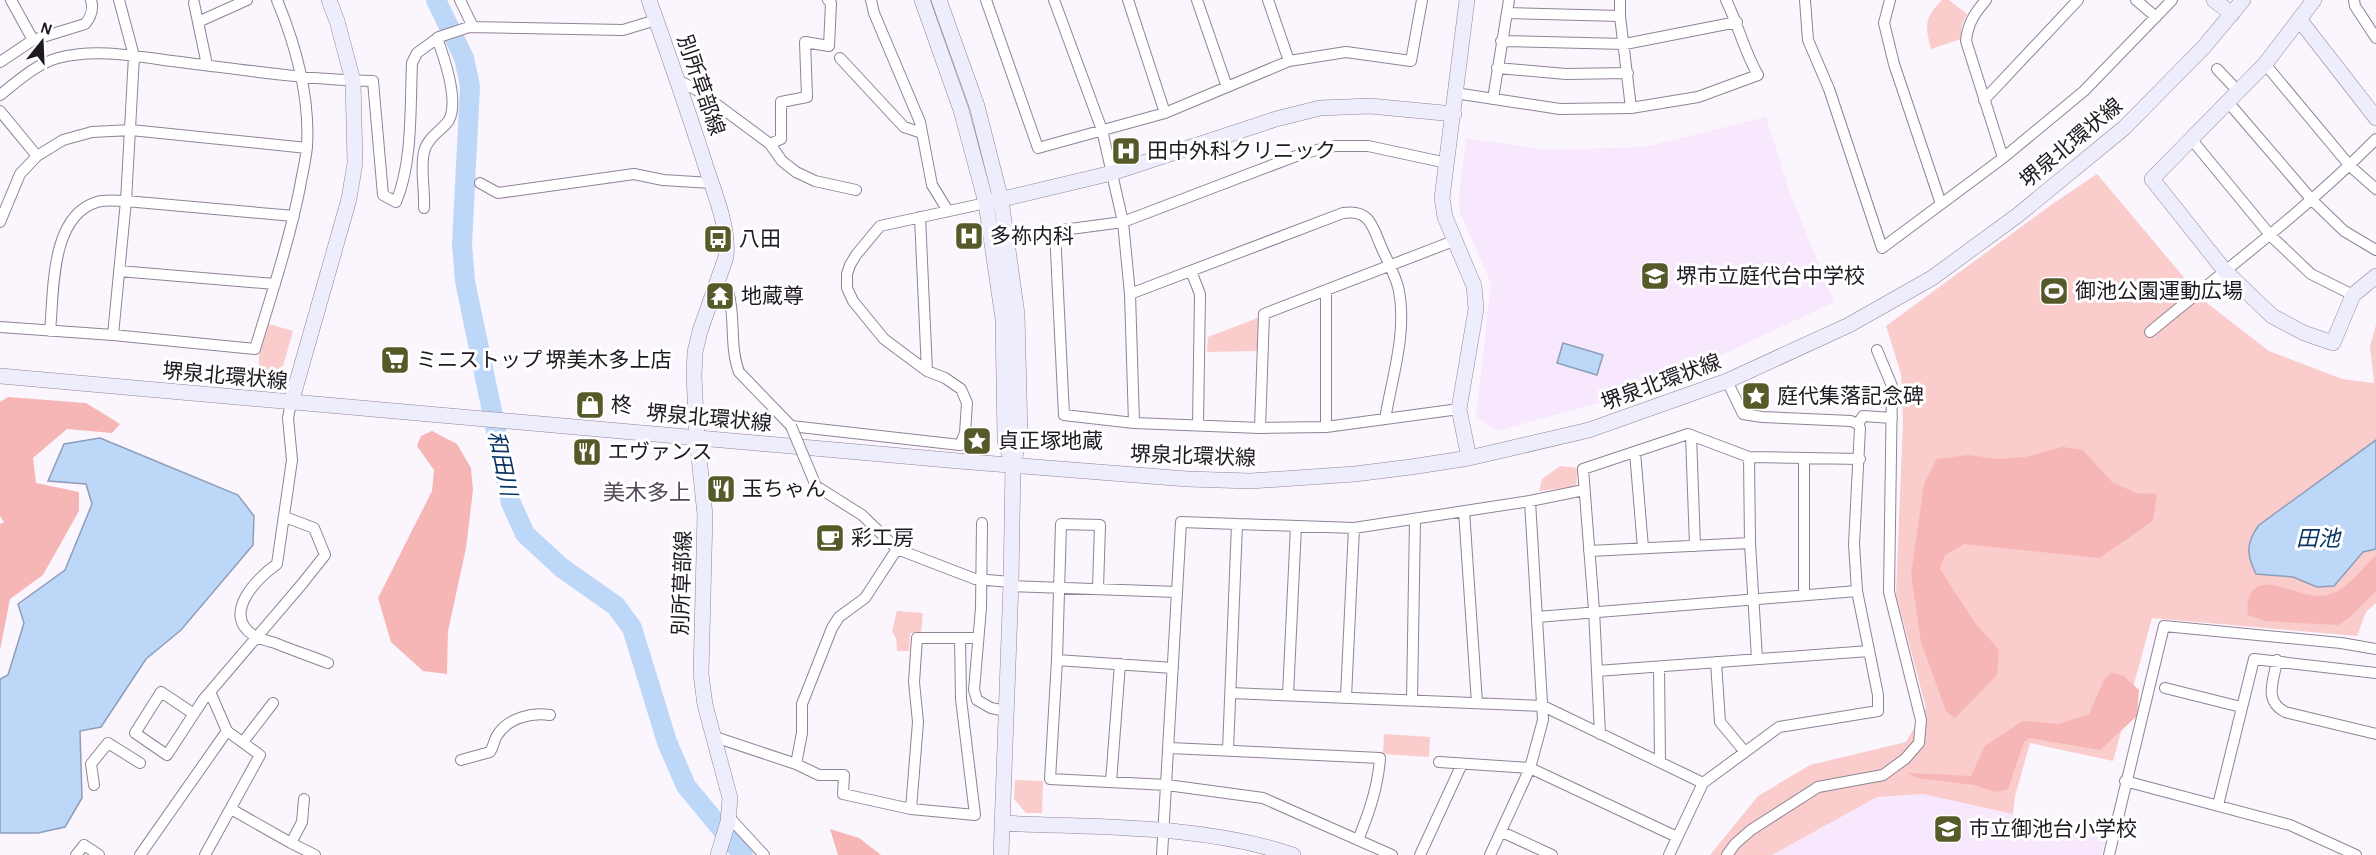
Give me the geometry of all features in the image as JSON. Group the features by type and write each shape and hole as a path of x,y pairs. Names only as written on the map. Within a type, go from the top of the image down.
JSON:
{"street":[{"path":"11,0 33,40"},
{"path":"0,62 33,40 85,24 90,18 93,7 91,0"},
{"path":"113,335 126,201 134,56 119,0"},
{"path":"198,21 247,0"},
{"path":"0,327 113,335 255,350 294,216 307,148 307,115 302,76 291,33 278,0"},
{"path":"328,663 252,635 242,622 241,608 245,596 261,575 277,564 292,460 288,418 349,199 355,163 353,81 329,0"},
{"path":"459,0 471,27"},
{"name":"別所草部線","path":"649,0 711,183 722,218 727,248 700,331 695,352 694,376 697,438 705,515 701,674 712,736 730,798 729,819 718,854"},
{"path":"770,144 781,139 781,102 807,97 805,42 829,46 831,3 828,0"},
{"path":"871,0 874,13 920,122 932,185 948,211"},
{"path":"922,0 993,201"},
{"path":"939,0 977,106 993,201 1017,314 1020,435 1013,465 1001,855"},
{"path":"986,0 1038,148 1165,113 1288,61 1346,52 1411,61 1422,0"},
{"path":"1054,0 1102,130 1123,222 1130,294 1134,423"},
{"path":"1128,0 1165,113"},
{"path":"1197,0 1227,87"},
{"path":"1281,0 1269,3 1288,61"},
{"path":"1467,0 1442,198 1445,217 1474,286 1476,309 1459,409 1469,458"},
{"path":"1493,99 1509,0"},
{"path":"1620,0 1631,108"},
{"path":"1455,93 1560,109 1631,108 1698,97 1758,75 1748,58 1737,22 1726,0"},
{"path":"1805,0 1808,40 1828,89 1882,248 2003,158 2084,91 2172,0"},
{"path":"1890,0 1884,23 1894,64 1941,204"},
{"path":"1986,0 1973,15 1966,41 2003,158"},
{"path":"1984,100 2078,0"},
{"path":"2136,0 2156,17"},
{"path":"2214,0 2232,14"},
{"name":"堺泉北環状線","path":"0,376 1187,479 1251,481 1355,474 1469,458 1589,430 1727,381 1849,325 1932,278 2018,215 2124,128 2203,48 2243,0"},
{"path":"2314,0 2265,64 2152,179 2225,271 2272,316 2304,333 2332,343 2353,295 2376,276"},
{"path":"2354,0 2361,16 2376,38"},
{"path":"194,3 207,65"},
{"path":"1508,13 1620,16"},
{"path":"2299,19 2376,118"},
{"path":"0,95 35,68 56,59 85,53 134,56 353,81 374,81 383,195 396,202 402,188 407,155 412,63 417,53 438,38 471,27 624,30 656,20"},
{"path":"1501,41 1625,44 1737,22"},
{"path":"424,208 424,151 430,139 449,121 451,105 451,85 438,38"},
{"path":"840,58 904,127 922,133"},
{"path":"2265,64 2350,166 2376,189"},
{"path":"1497,68 1566,74 1628,73"},
{"path":"2217,69 2233,96 2312,200 2344,231 2376,250"},
{"path":"678,80 700,92 770,144 782,161 796,172 815,181 856,190"},
{"path":"791,426 960,445 965,433 967,403 961,389 945,378 927,371 884,339 853,301 847,283 850,265 880,226 1112,173 1276,119 1320,108 1370,106 1454,114"},
{"path":"0,111 38,156"},
{"path":"0,222 20,174 38,156 63,140 92,132 131,130 307,148"},
{"path":"2150,332 2271,236 2350,166 2376,139"},
{"path":"2192,140 2271,236 2311,274 2353,295"},
{"path":"1447,163 1368,146 1335,146 1304,153 1123,222 1054,231 1064,415 1134,423 1260,428 1326,427 1459,409"},
{"path":"480,183 498,193 634,174 663,180 711,183"},
{"path":"50,331 60,240 69,224 82,210 98,201 126,201 294,216"},
{"path":"1130,294 1343,213 1355,211 1364,215 1373,225 1399,290 1401,331 1385,418"},
{"path":"920,217 927,371"},
{"path":"1260,428 1264,314 1456,240"},
{"path":"119,271 275,284"},
{"path":"1191,271 1200,294 1198,424"},
{"path":"717,284 728,291 731,303 735,362 739,372 791,426 816,486 862,515 897,549 981,580 1059,589 1177,591"},
{"path":"1326,290 1326,427"},
{"path":"1726,855 1735,843 1751,830 1818,787 1883,775 1905,759 1919,743 1921,720 1889,592 1892,386 1877,350"},
{"path":"1727,381 1743,414 1858,423"},
{"path":"1858,423 1863,416 1892,418"},
{"path":"1669,855 1703,783 1779,727 1878,711 1878,695 1857,591 1854,543 1860,459 1858,423"},
{"path":"1600,734 1594,610 1583,469 1688,434 1749,457 1860,459"},
{"path":"1691,435 1695,546"},
{"path":"1635,452 1643,548"},
{"path":"1749,457 1750,543 1757,659"},
{"path":"1804,458 1804,595"},
{"path":"1162,855 1170,748 1181,522 1354,528 1530,501 1584,490"},
{"path":"1490,855 1530,768 1543,720 1530,501"},
{"path":"1464,511 1477,704"},
{"path":"194,714 161,692 135,733 167,755 210,692 325,555 314,528 285,517"},
{"path":"1412,700 1415,519"},
{"path":"982,523 975,695 977,700 991,708 1005,711"},
{"path":"1098,588 1100,525 1061,524 1058,660 1050,778 1167,785 1263,798 1392,855"},
{"path":"1228,750 1237,524"},
{"path":"1288,695 1296,526"},
{"path":"1346,697 1354,528"},
{"path":"1589,551 1750,543"},
{"path":"796,764 802,733 802,705 832,628 839,616 865,598 897,549"},
{"path":"1537,617 1594,610 1857,591"},
{"path":"2109,855 2164,626 2341,643 2376,649"},
{"path":"911,809 918,722 914,682 916,638 978,638"},
{"path":"712,736 796,764 807,771 844,775 843,794 911,809 975,815 961,699 960,638"},
{"path":"1597,671 1869,651"},
{"path":"2217,805 2254,659 2374,673 2376,659"},
{"path":"1058,660 1173,668"},
{"path":"2277,660 2271,699 2275,707 2285,712 2376,734"},
{"path":"1716,662 1720,722 1745,752"},
{"path":"1111,782 1120,664"},
{"path":"1659,667 1660,762"},
{"path":"2164,688 2241,707"},
{"path":"205,855 260,755 227,731 210,692"},
{"path":"1231,693 1543,706 1703,783"},
{"path":"243,742 273,703"},
{"path":"461,760 490,752 498,734 510,721 535,715 550,715"},
{"path":"140,855 227,731"},
{"path":"94,785 91,764 108,742 140,763"},
{"path":"1170,748 1380,758 1371,804 1358,840"},
{"path":"1439,762 1530,768 1677,837"},
{"path":"1420,855 1462,764"},
{"path":"2125,781 2290,825 2356,855"},
{"path":"291,843 302,822 304,799"},
{"path":"231,809 315,855"},
{"path":"729,819 764,855"},
{"path":"1002,823 1165,831 1254,843 1293,855"},
{"path":"1502,832 1552,855"},
{"path":"76,855 84,845 99,855"}],"shaded area":[{"path":"1942,0 1949,0 1967,14 1962,24 1961,39 1931,49 1927,23 1932,12"},
{"name":"堺市立庭代台中学校","path":"1766,117 1789,190 1834,302 1650,389 1497,431 1476,416 1491,283 1460,213 1459,196 1466,138 1545,150 1645,147"},
{"path":"2097,174 2203,300 2269,351 2342,379 2374,383 2370,346 2376,325 2376,603 2366,612 2357,636 2152,618 2113,761 2030,743 2015,796 2013,814 1923,794 1877,797 1772,855 1710,855 1758,796 1810,765 1906,742 1926,708 1896,594 1903,422 1901,374 1886,326"},
{"path":"1258,318 1257,351 1207,352 1208,337"},
{"path":"269,324 293,331 283,366 264,381 259,380 259,356"},
{"path":"8,397 86,403 120,424 112,433 67,429 33,458 36,483 79,492 79,511 43,575 10,599 0,650 0,524 4,522 0,516 0,402"},
{"path":"432,431 457,444 471,468 473,490 466,548 448,631 447,674 423,671 391,642 378,598 432,491 434,470 417,446 421,436"},
{"path":"2063,447 2083,450 2112,482 2136,493 2157,494 2153,521 2099,558 1964,544 1945,555 1940,569 1975,623 1999,650 1997,675 1955,718 1946,711 1921,642 1911,574 1924,484 1937,459 1968,455 1999,459 2025,457"},
{"path":"1560,466 1578,468 1576,485 1539,491 1542,479"},
{"path":"2376,555 2376,591 2349,618 2338,625 2265,621 2248,615 2250,597 2258,586 2279,586 2314,596 2331,594 2349,582"},
{"path":"897,611 923,613 921,634 910,633 909,651 897,651 896,638 892,631"},
{"path":"2111,673 2124,676 2139,690 2137,716 2100,750 2029,738 2024,742 2008,789 1995,792 1974,785 1917,778 1908,773 1971,776 1985,746 2023,721 2059,724 2089,714 2105,678"},
{"path":"1384,734 1430,737 1429,757 1383,754"},
{"path":"1015,780 1043,781 1042,813 1026,813 1014,799"},
{"name":"市立御池台小学校","path":"1923,794 2106,835 2101,855 1772,855 1877,797"},
{"path":"830,829 859,838 881,855 838,855"}],"water":[{"path":"1563,343 1603,355 1597,375 1557,363"},
{"path":"100,438 238,495 254,516 253,545 181,630 146,659 101,727 80,731 82,798 65,827 38,833 0,833 0,679 8,675 24,623 18,604 65,570 92,504 86,484 48,481 64,444"},
{"name":"田池","path":"2376,440 2376,549 2363,552 2334,586 2317,587 2293,577 2256,574 2250,560 2249,549 2252,537 2259,525"}],"waterway":[{"name":"和田川","path":"436,0 464,58 470,86 462,244 465,281 511,503 525,534 562,568 616,606 632,628 667,742 686,786 743,855"}],"place":[{"name":"田中外科クリニック","path":"1126,151"},
{"name":"多祢内科","path":"969,236"},
{"name":"八田","path":"718,239"},
{"name":"堺市立庭代台中学校","path":"1655,276"},
{"name":"御池公園運動広場","path":"2054,291"},
{"name":"地蔵尊","path":"720,296"},
{"name":"ミニストップ 堺美木多上店","path":"395,360"},
{"name":"庭代集落記念碑","path":"1756,396"},
{"name":"柊","path":"590,405"},
{"name":"貞正塚地蔵","path":"977,441"},
{"name":"エヴァンス","path":"587,452"},
{"name":"玉ちゃん","path":"721,489"},
{"name":"彩工房","path":"830,538"},
{"name":"市立御池台小学校","path":"1948,829"}],"district":[{"name":"美木多上","path":"647,492"}]}
